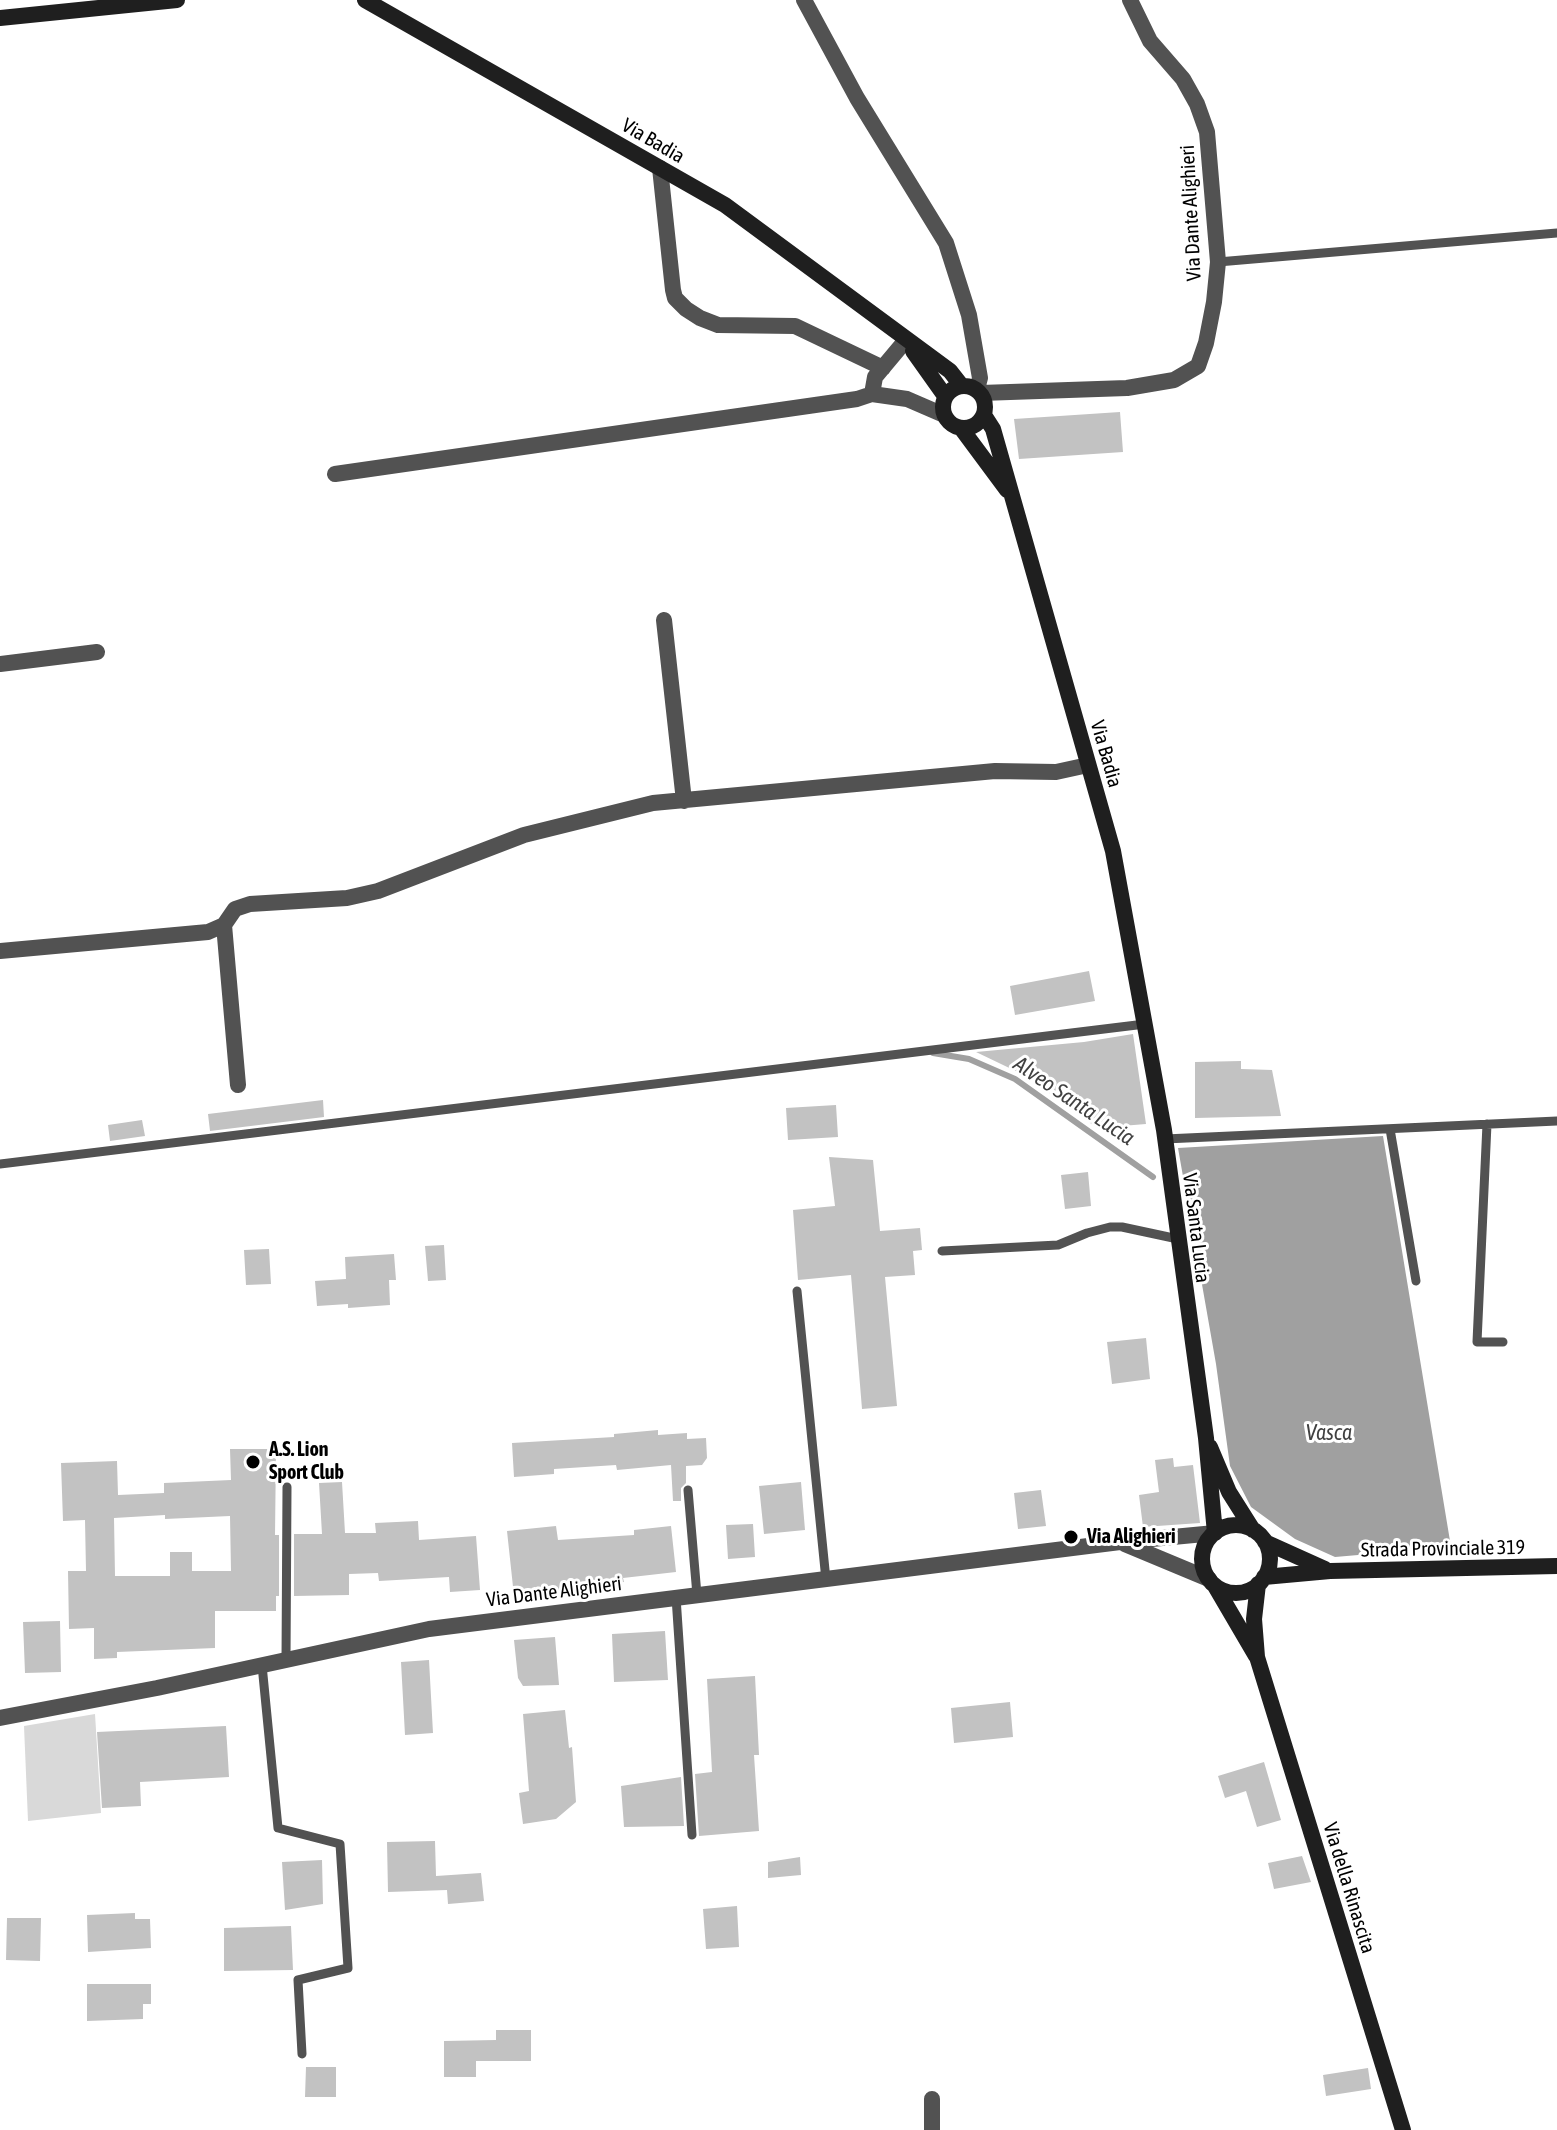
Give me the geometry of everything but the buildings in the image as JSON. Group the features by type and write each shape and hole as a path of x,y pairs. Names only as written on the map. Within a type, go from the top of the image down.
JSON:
{"main road":[{"path":"0,18 177,0"},
{"name":"Via Badia","path":"365,0 725,205 973,389"},
{"name":"Via Badia","path":"906,340 945,396"},
{"path":"973,389 986,404 984,415 975,426 961,428 944,415 945,396 973,389"},
{"name":"Via Badia","path":"984,415 993,429 1113,851 1145,1024"},
{"name":"Via Badia","path":"961,428 1013,498"},
{"name":"Via Santa Lucia","path":"1145,1024 1165,1139 1206,1438 1215,1533"},
{"name":"Via Santa Lucia","path":"1206,1438 1229,1492 1259,1536"},
{"path":"1259,1536 1270,1560 1261,1581 1242,1592 1232,1593 1212,1582 1202,1564 1208,1540 1228,1526 1237,1525 1330,1571"},
{"name":"Strada Provinciale 319","path":"1261,1581 1330,1571 1557,1566"},
{"name":"Via della Rinascita","path":"1261,1581 1254,1619 1257,1657 1403,2130"},
{"name":"Via della Rinascita","path":"1212,1582 1257,1657"}],"street":[{"path":"804,0 857,98 946,243 969,315 980,378 973,389"},
{"name":"Via Dante Alighieri","path":"973,389 1127,388 1174,380 1198,366 1214,302 1218,262 1207,132 1197,104 1183,79 1150,41 1130,0"},
{"path":"660,168 673,290 675,298 686,309 718,325 795,326 883,368"},
{"path":"872,394 875,377 906,340"},
{"path":"335,474 857,399 872,394 907,399 944,415"},
{"path":"664,620 684,801"},
{"path":"0,664 97,652"},
{"path":"0,951 208,932 224,925 235,909 250,904 347,898 378,891 524,835 653,803 995,771 1056,772 1088,765"},
{"path":"224,925 238,1085"},
{"name":"Via Dante Alighieri","path":"0,1718 157,1688 429,1629 1120,1542 1215,1533"},
{"name":"Via Dante Alighieri","path":"1120,1542 1212,1582"},
{"path":"932,2099 932,2130"}],"lane":[{"path":"1218,262 1557,233"},
{"path":"0,1164 1145,1024"},
{"path":"1165,1139 1557,1121"},
{"path":"1487,1124 1477,1342 1503,1342"},
{"path":"1390,1129 1416,1281"},
{"path":"942,1251 1058,1245 1110,1227 1178,1239"},
{"path":"797,1291 826,1580"},
{"path":"286,1660 287,1487"},
{"path":"688,1490 697,1595"},
{"path":"676,1597 692,1835"},
{"path":"262,1665 278,1828 340,1844 348,1968 298,1980 302,2054"}],"shaded area":[{"path":"95,1714 101,1813 28,1821 24,1726"}],"water":[{"name":"Vasca","path":"1383,1136 1451,1547 1335,1557 1295,1539 1251,1507 1230,1466 1216,1364 1178,1148"}],"waterway":[{"name":"Alveo Santa Lucia","path":"933,1053 969,1059 1015,1079 1153,1177"}],"place":[{"name":"A.S. Lion Sport Club","path":"253,1462"},
{"name":"Via Alighieri","path":"1071,1537"}]}
